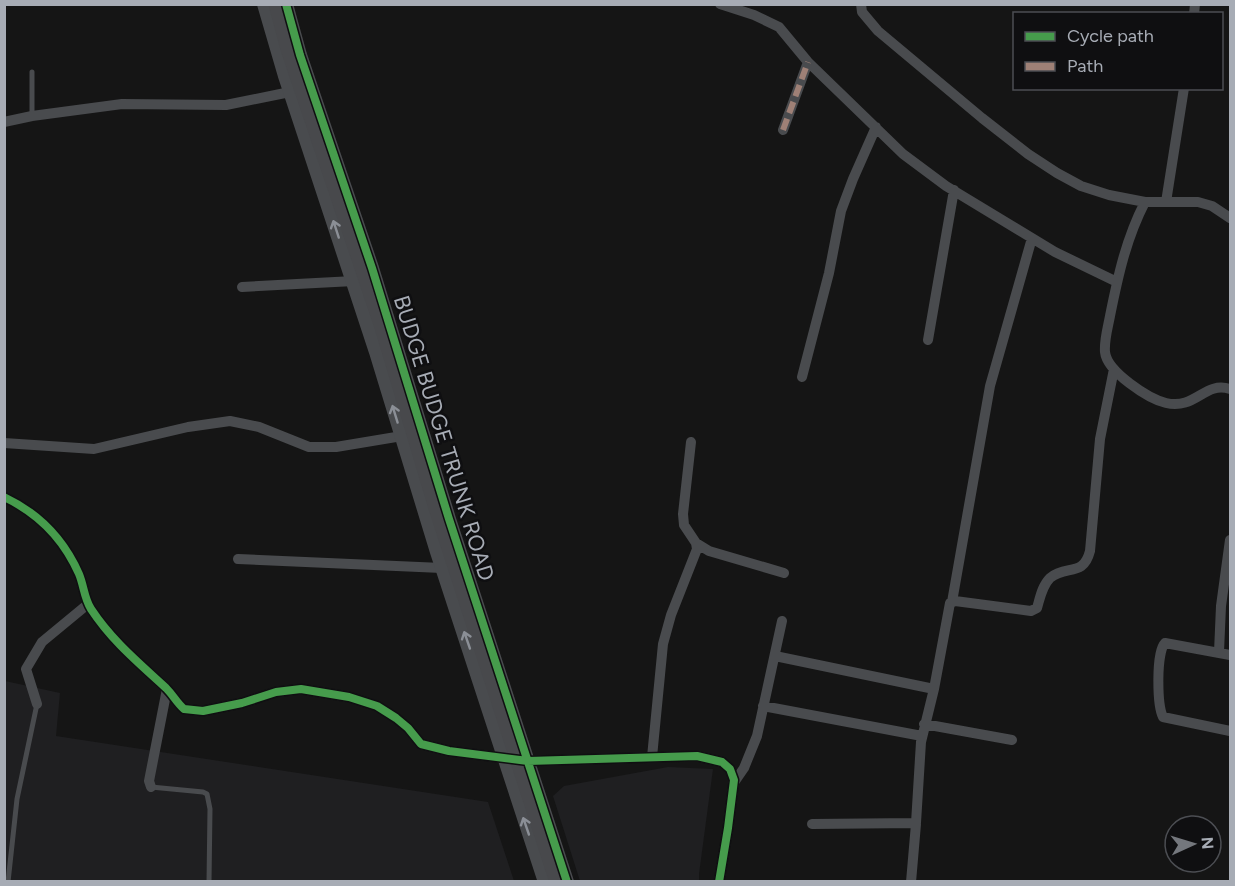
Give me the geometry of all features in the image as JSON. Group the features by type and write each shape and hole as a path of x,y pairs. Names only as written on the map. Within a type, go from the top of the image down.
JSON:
{"main road":[{"path":"276,4 288,49 382,327 436,508 557,882"}],"street":[{"name":"BUDGE BUDGE TRUNK ROAD","path":"264,4 290,92 354,281 442,568 545,882"},
{"name":"BUDGE BUDGE TRUNK ROAD","path":"286,4 303,65 369,258 449,519 567,882"},
{"path":"720,4 754,15 779,27 808,62 903,154 954,190 1055,252 1117,282"},
{"path":"861,4 862,12 878,32 1028,154 1081,186 1109,195 1145,202 1198,202 1212,206 1230,218"},
{"path":"783,130 808,62"},
{"path":"1166,202 1184,90"},
{"path":"4,122 32,116 134,103 226,105 290,92"},
{"path":"802,377 829,273 841,211 876,127"},
{"path":"928,340 954,190"},
{"path":"1145,202 1122,255 1105,353 1114,369 1138,389 1167,403 1188,403 1217,387 1230,389"},
{"path":"911,882 924,724 934,689 952,602 990,386 1032,238"},
{"path":"242,287 354,281"},
{"path":"952,602 1030,611 1037,608 1042,590 1048,580 1056,574 1084,565 1090,551 1100,439 1114,369"},
{"path":"4,443 94,449 188,427 230,421 259,427 309,447 336,447 402,436"},
{"path":"691,442 683,514 684,525 689,535 696,543 709,551 784,573"},
{"path":"4,497 21,504 47,526 74,563 80,575 88,604 102,623 127,653 167,689 178,704 189,711 228,706 293,689 349,697 377,706 396,717 421,744 449,751 528,761 697,756 722,762 730,769 734,780 719,882"},
{"path":"1230,540 1221,606 1225,653 1166,643 1162,646 1159,660 1163,717 1168,720 1230,731"},
{"path":"652,757 663,644 671,615 697,549 696,543"},
{"path":"238,559 442,568"},
{"path":"38,704 26,669 42,642 88,604"},
{"path":"733,784 744,768 757,736 782,621"},
{"path":"775,657 934,689"},
{"path":"151,787 149,781 167,689"},
{"path":"763,706 922,736"},
{"path":"924,724 1012,740"},
{"path":"812,824 916,824"}],"lane":[{"path":"32,72 32,116"},
{"path":"8,882 22,771 38,704"},
{"path":"151,787 207,794 210,809 210,882"}],"shaded area":[{"path":"5,681 60,693 56,736 488,802 514,881 5,882"},
{"path":"668,767 713,769 699,881 580,881 553,796 564,786"}],"marked path":[{"path":"783,130 808,62"}],"cycle path":[{"path":"286,4 300,55 372,268 449,519 567,882"},
{"path":"4,497 39,519 58,539 73,562 81,578 85,596 99,621 184,709 203,711 242,703 276,692 301,689 349,697 377,706 408,728 421,744 449,751 528,761 697,756 722,762 730,769 734,780 719,882"}]}
